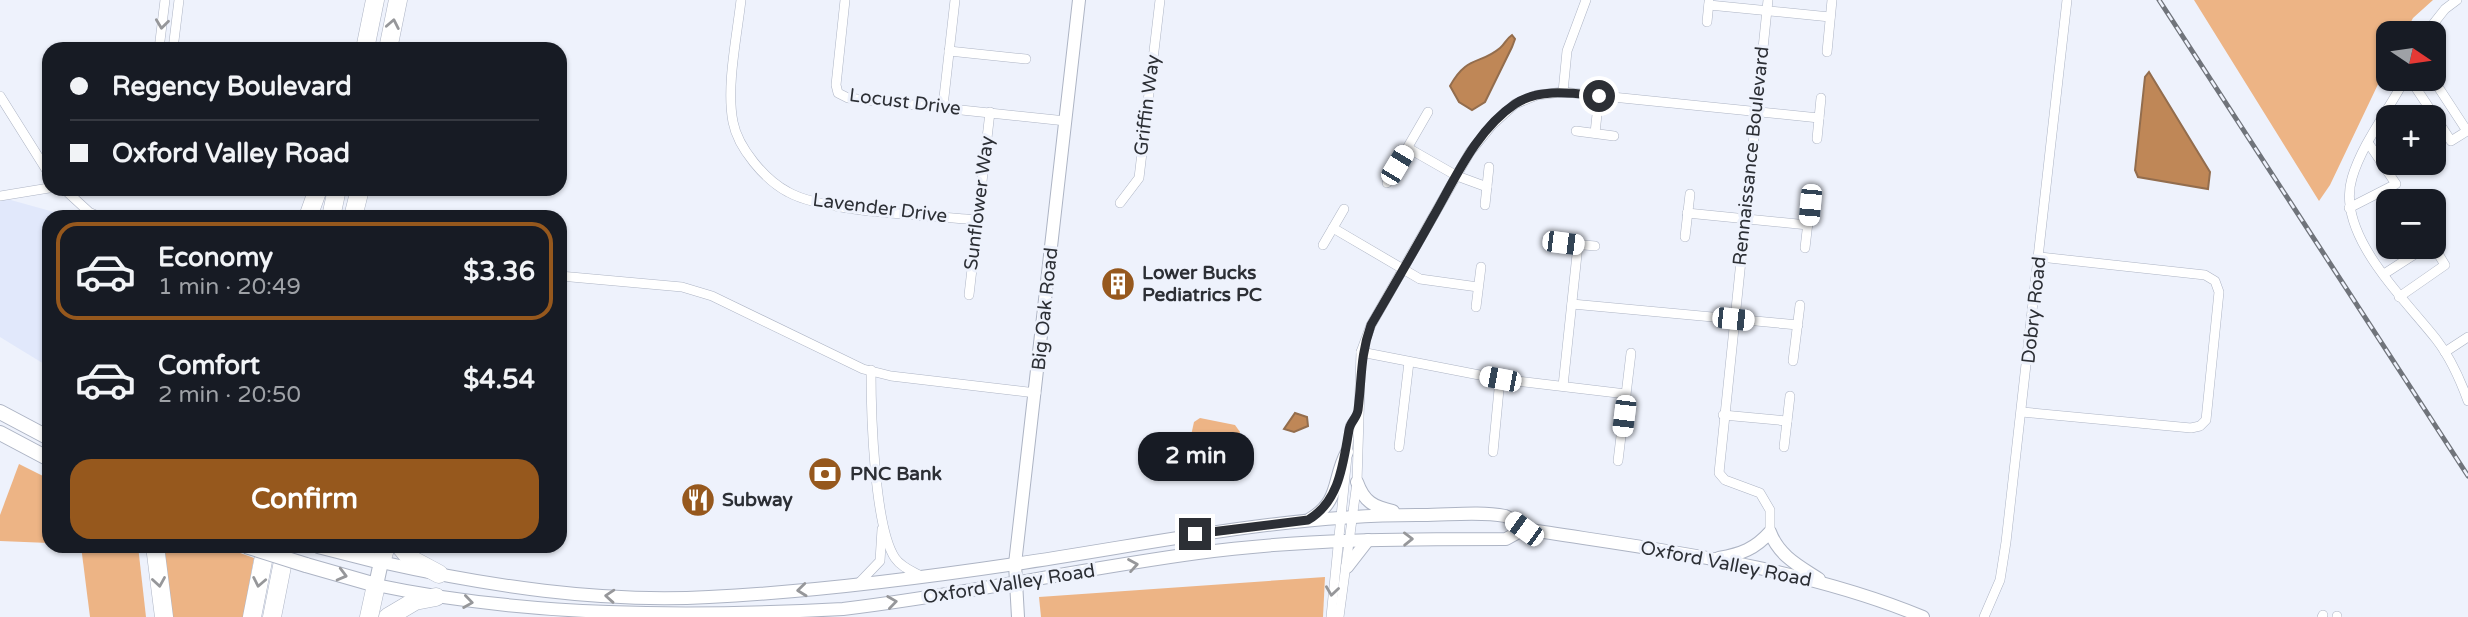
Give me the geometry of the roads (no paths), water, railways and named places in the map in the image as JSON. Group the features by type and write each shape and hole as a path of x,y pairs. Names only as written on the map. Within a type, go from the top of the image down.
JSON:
{"highway":[{"path":"365,42 374,0"},
{"path":"389,42 398,0"},
{"path":"155,553 164,617"},
{"path":"252,617 265,553"},
{"path":"272,617 285,553"},
{"path":"406,553 411,559 439,574"},
{"path":"369,617 376,585"},
{"path":"388,617 415,601 436,597"}],"main road":[{"name":"Big Oak Road","path":"1018,617 1015,564 1079,0"},
{"path":"0,412 42,434"},
{"path":"0,433 42,455"},
{"path":"1308,520 1323,511 1333,497 1347,452"},
{"path":"1357,482 1361,493 1373,506 1407,515"},
{"name":"Oxford Valley Road","path":"384,554 439,574 566,592 631,598 707,597 858,584 1015,564 1195,534 1308,520 1407,515 1507,516 1524,529 1715,559 1828,585 1923,617"},
{"name":"Oxford Valley Road","path":"268,553 376,585 436,597 564,612 736,617 842,609 1017,584 1199,553 1345,541 1506,539 1524,529"},
{"path":"1715,559 1746,552 1758,546 1770,532 1775,546 1784,556 1828,585"},
{"path":"1347,567 1368,540"},
{"path":"376,585 384,554"}],"street":[{"path":"160,42 165,0"},
{"path":"174,42 179,0"},
{"name":"Lavender Drive","path":"741,0 733,121 740,141 760,169 787,192 819,203 977,220"},
{"name":"Locust Drive","path":"845,0 836,73 838,93 848,98 1066,121"},
{"path":"943,106 955,0"},
{"name":"Griffin Way","path":"1120,204 1139,178 1160,0"},
{"path":"1563,92 1567,51 1586,0"},
{"path":"1827,52 1832,0"},
{"name":"Dobry Road","path":"1984,617 2000,580 2022,412 2067,0"},
{"path":"2436,21 2457,0"},
{"path":"1707,22 1709,2 1768,5 1830,17"},
{"name":"Rennaissance Boulevard","path":"1768,5 1733,319 1719,473 1725,480 1760,493 1770,510 1770,532"},
{"path":"949,51 1026,59"},
{"path":"2398,91 2351,180 2349,208 2354,226 2399,297 2445,352 2468,401"},
{"path":"2418,91 2451,141 2467,131 2442,91"},
{"path":"1331,617 1348,517 1357,482 1361,352 1371,325 1457,176 1492,125 1515,104 1537,95 1563,92 1819,118"},
{"path":"0,96 42,163"},
{"path":"1595,133 1599,96"},
{"path":"1817,139 1821,98"},
{"name":"Sunflower Way","path":"969,295 990,112"},
{"path":"1387,183 1428,112"},
{"path":"1576,131 1614,136"},
{"path":"2349,208 2396,184 2369,144"},
{"path":"1408,148 1457,176 1487,187"},
{"path":"1485,205 1489,167"},
{"path":"0,196 42,189"},
{"path":"1685,237 1690,194"},
{"path":"74,196 87,210"},
{"path":"1805,248 1810,205"},
{"path":"1323,245 1344,209"},
{"path":"1688,213 1808,225"},
{"path":"1333,228 1420,279 1478,287"},
{"path":"1563,243 1595,246"},
{"path":"1563,386 1578,245"},
{"path":"2022,412 2191,428 2200,426 2206,420 2219,292 2215,281 2205,275 2039,257"},
{"path":"2384,274 2407,259"},
{"path":"2399,297 2445,265 2441,259"},
{"path":"1476,307 1481,267"},
{"path":"567,277 682,287 712,296 862,369 891,376 1036,393"},
{"path":"1572,304 1798,325"},
{"path":"1793,361 1800,305"},
{"path":"2445,352 2468,337"},
{"path":"1361,352 1500,379 1626,394"},
{"path":"1618,461 1631,353"},
{"path":"1399,447 1409,362"},
{"path":"871,370 871,428 882,513 892,555 899,564 921,576"},
{"path":"1493,452 1500,379"},
{"path":"1784,447 1790,396"},
{"path":"1348,517 1347,452 1350,426 1358,414"},
{"path":"1723,415 1787,421"},
{"path":"858,584 876,569 880,561 882,513"},
{"path":"1339,617 1347,567 1345,541"}],"railway":[{"path":"2159,0 2468,476"}],"place":[{"name":"Lower Bucks Pediatrics PC","path":"1118,284"},
{"name":"PNC Bank","path":"825,474"},
{"name":"Subway","path":"698,500"}]}
